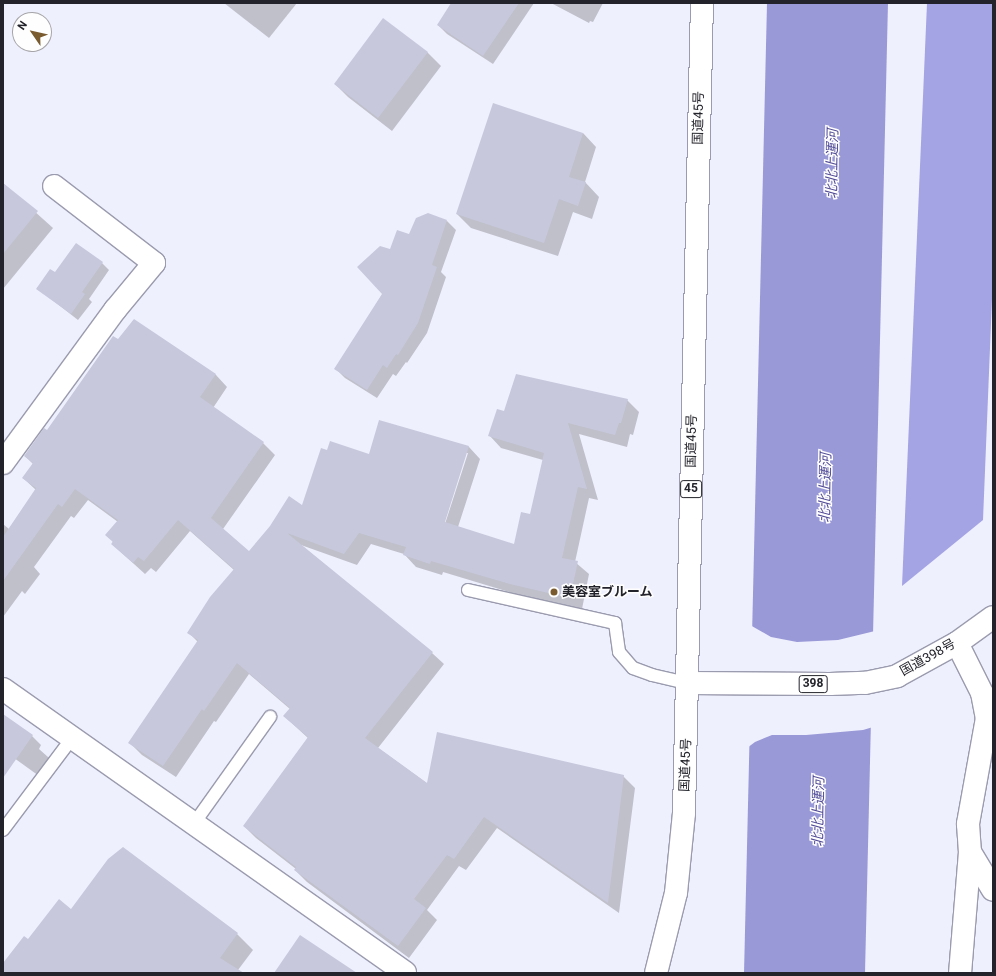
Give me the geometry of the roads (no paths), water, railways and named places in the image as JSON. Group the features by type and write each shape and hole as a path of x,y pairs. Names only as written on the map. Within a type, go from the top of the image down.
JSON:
{"main road":[{"name":"国道45号","path":"656,973 676,893 684,813 702,3"},
{"path":"3,463 115,310 154,263 54,186"},
{"name":"国道398号","path":"688,683 865,683 897,676 957,643 993,617"},
{"path":"957,643 982,693 987,718 968,824 970,852 960,973"},
{"path":"3,688 193,825 405,973"},
{"path":"970,852 993,890"}],"lane":[{"path":"468,590 615,623 619,652 633,668 652,676 688,683"},
{"path":"193,825 270,717"},
{"path":"3,830 72,738"}],"water":[{"name":"北北上運河","path":"767,3 888,3 865,973 744,973"}],"place":[{"name":"美容室ブルーム","path":"554,592"}]}
